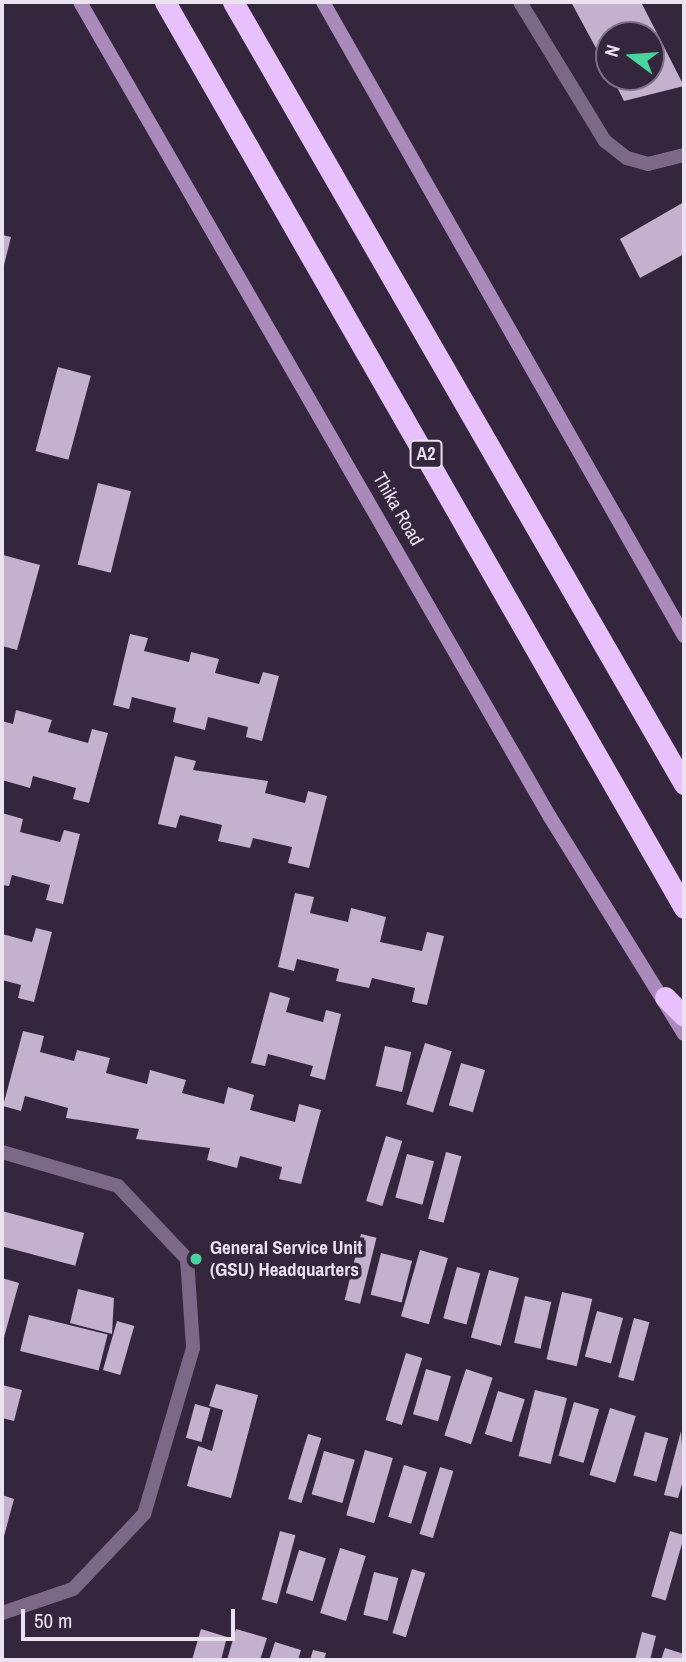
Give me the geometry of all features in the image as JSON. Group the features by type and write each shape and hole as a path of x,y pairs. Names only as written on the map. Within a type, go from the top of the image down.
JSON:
{"highway":[{"name":"A2","path":"165,2 684,908"},
{"path":"233,2 684,785"},
{"path":"665,997 684,1016"}],"main road":[{"name":"Thika Road","path":"80,2 550,817 665,997 684,1034"},
{"path":"323,2 684,636"}],"street":[{"path":"520,2 606,141 627,158 648,164 684,155"},
{"path":"2,1152 118,1186 187,1259 193,1348 144,1514 73,1589 2,1613"}],"building":[{"path":"571,2 641,2 651,21 595,21 595,46"},
{"path":"665,49 684,86 665,91"},
{"path":"619,91 664,91 624,101"},
{"path":"684,202 684,254 640,278 620,239"},
{"path":"2,235 11,237 3,269 2,269"},
{"path":"58,367 91,376 68,460 35,451"},
{"path":"98,483 131,491 111,573 78,565"},
{"path":"3,555 40,565 17,650 2,646"},
{"path":"130,634 148,638 144,651 189,662 191,652 219,659 215,673 259,684 263,672 279,676 262,741 246,737 248,727 208,717 205,730 173,722 176,708 132,697 129,709 113,705"},
{"path":"16,710 52,720 48,732 88,743 92,729 108,733 89,803 73,799 76,788 33,776 30,788 2,780 2,721 13,724"},
{"path":"175,756 196,761 193,770 268,781 265,793 305,803 308,791 327,796 309,868 288,863 292,847 253,838 250,848 218,841 222,825 180,815 176,828 158,824"},
{"path":"2,813 23,819 20,832 60,842 64,830 80,834 63,904 46,900 50,885 12,875 9,886 2,885"},
{"path":"295,893 314,897 310,913 348,922 351,908 386,917 380,942 422,951 427,932 444,936 427,1005 412,1002 415,988 372,978 369,988 336,981 339,969 297,959 294,971 278,967"},
{"path":"36,928 52,932 34,1002 18,998 21,985 2,980 2,934 32,942"},
{"path":"270,992 290,998 286,1012 323,1022 326,1010 341,1014 325,1080 310,1076 313,1066 268,1054 265,1066 251,1063"},
{"path":"23,1031 44,1036 40,1052 74,1061 77,1050 110,1058 106,1073 147,1084 150,1070 186,1080 182,1093 224,1104 228,1087 254,1095 250,1110 295,1122 299,1104 321,1110 301,1184 279,1179 282,1167 240,1156 237,1168 207,1160 210,1148 136,1139 139,1129 66,1118 68,1108 25,1096 21,1111 3,1106"},
{"path":"425,1043 452,1051 433,1112 406,1104"},
{"path":"385,1046 411,1052 402,1092 376,1086"},
{"path":"461,1063 485,1070 473,1112 449,1105"},
{"path":"386,1136 402,1141 382,1206 366,1201"},
{"path":"446,1152 461,1156 444,1223 428,1219"},
{"path":"407,1154 434,1161 422,1205 395,1197"},
{"path":"2,1211 84,1233 75,1266 2,1246"},
{"path":"361,1234 377,1238 360,1304 345,1300"},
{"path":"420,1250 448,1258 429,1324 401,1316"},
{"path":"381,1253 412,1261 402,1302 371,1295"},
{"path":"457,1267 480,1273 466,1324 443,1318"},
{"path":"489,1270 519,1278 501,1346 471,1338"},
{"path":"2,1278 19,1283 3,1341 2,1341"},
{"path":"78,1289 114,1298 112,1334 70,1323"},
{"path":"562,1292 592,1299 577,1366 546,1359"},
{"path":"525,1296 551,1302 541,1349 514,1343"},
{"path":"597,1311 623,1318 611,1363 585,1356"},
{"path":"29,1315 108,1335 99,1370 20,1351"},
{"path":"634,1318 649,1322 634,1381 618,1377"},
{"path":"117,1321 134,1326 120,1375 103,1370"},
{"path":"406,1353 422,1358 402,1425 386,1420"},
{"path":"426,1369 451,1376 438,1421 413,1414"},
{"path":"466,1369 493,1378 471,1444 444,1436"},
{"path":"216,1384 258,1395 231,1498 187,1486 198,1446 212,1451 223,1410 209,1406"},
{"path":"2,1385 22,1390 14,1421 2,1418"},
{"path":"535,1390 567,1398 551,1464 519,1456"},
{"path":"498,1391 525,1399 512,1442 485,1434"},
{"path":"574,1402 599,1409 584,1463 559,1456"},
{"path":"195,1404 210,1408 201,1442 186,1438"},
{"path":"610,1408 636,1416 615,1483 590,1475"},
{"path":"681,1431 684,1477 678,1498 664,1495"},
{"path":"645,1432 668,1438 657,1482 633,1475"},
{"path":"308,1434 321,1438 302,1503 288,1499"},
{"path":"365,1450 393,1458 374,1523 346,1515"},
{"path":"324,1451 355,1460 342,1503 312,1494"},
{"path":"404,1465 427,1472 411,1524 388,1517"},
{"path":"440,1467 453,1471 433,1538 420,1534"},
{"path":"2,1495 14,1499 3,1540 2,1540"},
{"path":"280,1531 295,1535 277,1604 262,1600"},
{"path":"670,1531 684,1537 666,1601 651,1596"},
{"path":"340,1548 366,1556 346,1621 320,1613"},
{"path":"299,1550 326,1558 313,1601 286,1593"},
{"path":"412,1569 425,1573 406,1637 392,1633"},
{"path":"374,1572 398,1578 388,1621 363,1615"},
{"path":"201,1629 227,1637 221,1660 192,1660"},
{"path":"236,1629 267,1638 260,1660 227,1660"},
{"path":"642,1632 656,1636 650,1660 635,1660"},
{"path":"275,1642 301,1650 298,1660 269,1660"},
{"path":"665,1648 684,1654 684,1660 661,1660"},
{"path":"313,1650 326,1653 324,1660 310,1660"}],"place":[{"name":"General Service Unit (GSU) Headquarters","path":"196,1259"}]}
